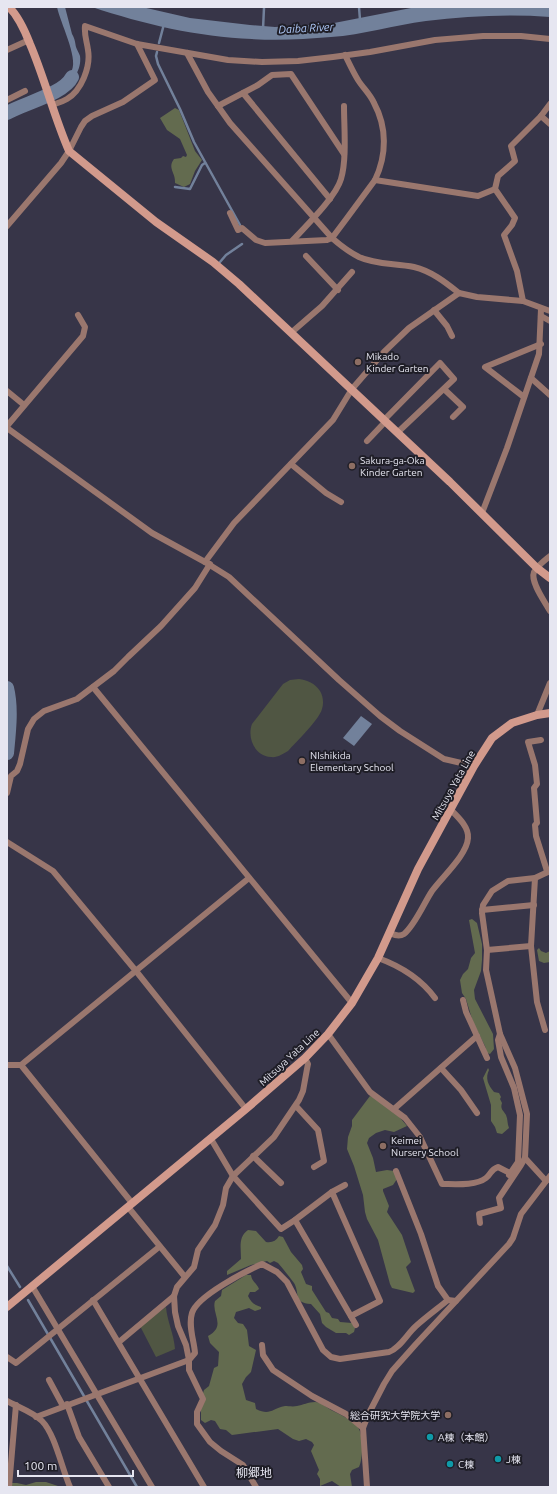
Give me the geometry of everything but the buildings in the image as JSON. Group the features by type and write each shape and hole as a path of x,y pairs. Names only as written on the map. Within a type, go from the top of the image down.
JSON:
{"main road":[{"path":"11,9 29,40 69,151 156,222 230,275 482,513 537,568 550,578"},
{"name":"Mitsuya Yata Line","path":"7,1307 211,1139 305,1058 328,1034 352,1003 378,958 418,869 474,766 492,738 512,723 537,715 550,713"}],"street":[{"path":"52,105 68,99 77,89 84,77 88,67 89,52 84,32 85,26 137,44 228,60 262,62 298,61 370,52 435,40 483,36 521,36 550,39"},
{"path":"7,50 29,40"},
{"path":"7,226 50,177 69,151 78,131 85,121 92,116 123,102 155,80 137,44"},
{"path":"187,53 218,106 230,123 313,218 346,250 369,260 415,267 441,278 459,293 477,297 523,301 533,304 550,321"},
{"path":"230,213 238,230 242,228 256,240 265,243 328,240 332,238 362,199 378,173 384,151 385,138 383,123 373,101 357,78 345,55"},
{"path":"218,106 258,85 272,75 291,74 344,154"},
{"path":"7,100 25,91"},
{"path":"243,93 330,199"},
{"path":"523,301 517,271 504,235 512,225 515,218 495,189 498,176 515,161 511,146 541,116 550,104"},
{"path":"292,241 330,199 341,179 344,154 344,106"},
{"path":"541,116 550,124"},
{"path":"375,180 478,196 495,189"},
{"path":"306,256 338,290"},
{"path":"292,332 322,306 338,290 352,272"},
{"path":"7,793 11,776 17,771 20,764 28,729 34,719 44,711 77,699 114,672 128,657 152,636 195,588 208,563 234,523 333,420 352,390 384,352 408,328 459,293"},
{"path":"434,310 447,326 452,336"},
{"path":"541,312 549,310"},
{"path":"482,513 532,378 541,344 541,312"},
{"path":"78,314 85,327 83,336 7,427 152,533 208,563 236,582 339,680 380,716 444,759 474,766"},
{"path":"524,397 485,367 541,344"},
{"path":"367,441 440,363 454,379 397,433"},
{"path":"532,378 550,395"},
{"path":"444,389 463,407 453,417"},
{"path":"7,391 24,405"},
{"path":"291,464 326,494 342,502"},
{"path":"550,556 534,572 534,583 550,612"},
{"path":"537,715 550,684"},
{"path":"93,687 352,1003"},
{"path":"480,1223 478,1214 501,1208 499,1198 525,1158 527,1114 515,1068 500,1034 486,970 487,950 482,910 486,899 492,891 499,886 508,881 535,878 549,871 536,836 535,825 537,823 534,788 537,784 535,765 528,742 541,740"},
{"path":"390,933 399,936 405,933 417,917 432,890 456,862 467,845 468,836 466,829 451,810"},
{"path":"7,842 53,871 136,971 246,1109"},
{"path":"7,1065 22,1066 249,878"},
{"path":"535,878 531,946 537,1002 545,1030"},
{"path":"482,910 534,905"},
{"path":"487,950 531,946"},
{"path":"378,958 395,964 413,976 435,998"},
{"path":"463,1000 466,1012 487,1058"},
{"path":"328,1034 370,1092 405,1118 420,1138 442,1184 470,1184 486,1178 492,1169 498,1167 510,1173"},
{"path":"500,1034 498,1040 501,1057 514,1088 520,1115 518,1162 510,1173 504,1186 504,1192"},
{"path":"394,1109 477,1036"},
{"path":"253,1486 243,1465 210,1442 197,1424 197,1412 203,1399 189,1370 186,1345 178,1326 174,1296 177,1287 194,1267 198,1250 215,1225 223,1205 226,1188 233,1176 274,1137 296,1106 303,1092 308,1069 308,1061 305,1058"},
{"path":"22,1066 130,1205 159,1247 185,1277"},
{"path":"441,1068 461,1090 477,1112"},
{"path":"296,1106 318,1130 324,1161 314,1167"},
{"path":"211,1139 233,1176 281,1229 332,1192 345,1185"},
{"path":"253,1156 280,1183"},
{"path":"367,1487 363,1428 369,1413 392,1371 513,1238 521,1214 548,1179 525,1158"},
{"path":"396,1171 421,1234 438,1286 448,1300"},
{"path":"332,1192 380,1301 351,1316"},
{"path":"295,1220 356,1325"},
{"path":"7,1357 16,1363 159,1247"},
{"path":"36,1417 189,1360 195,1353 190,1326 192,1313 195,1306 227,1282 262,1264 277,1272 286,1282 323,1350 331,1357 340,1359 394,1350 415,1327 448,1300 456,1301"},
{"path":"32,1286 152,1487"},
{"path":"119,1342 174,1296"},
{"path":"94,1300 204,1487"},
{"path":"262,1345 263,1355 274,1370 312,1396 346,1414 363,1428"},
{"path":"49,1380 65,1405 79,1437 109,1487"},
{"path":"7,1401 36,1417 46,1427 70,1487"},
{"path":"9,1487 16,1405"}],"green space":[{"path":"175,108 179,110 195,151 202,160 195,171 190,184 184,187 175,183 171,165 174,159 181,158 183,156 186,157 187,155 180,139 167,130 160,118"},
{"path":"299,679 311,682 320,691 323,707 320,714 288,751 280,756 265,756 256,750 253,745 250,734 252,724 283,684 290,680"},
{"path":"472,919 477,923 482,944 481,971 474,990 475,999 493,1034 494,1049 490,1054 487,1053 473,1022 466,999 462,993 460,980 468,969 471,958 475,953 469,920"},
{"path":"539,948 541,951 546,953 550,951 550,962 544,963 539,961 537,950"},
{"path":"488,1068 487,1079 490,1087 494,1092 499,1093 502,1103 501,1105 507,1118 509,1128 502,1134 497,1133 491,1121 491,1105 483,1078"},
{"path":"370,1096 374,1097 396,1113 407,1126 394,1132 385,1130 376,1133 369,1138 367,1143 373,1158 376,1172 387,1170 394,1171 397,1179 393,1185 383,1189 383,1191 389,1206 387,1212 402,1235 411,1262 406,1267 415,1291 413,1293 392,1288 390,1284 378,1240 367,1219 363,1195 347,1149 352,1120"},
{"path":"248,1230 256,1231 266,1242 274,1241 279,1236 283,1237 291,1252 302,1265 303,1269 301,1272 306,1284 312,1286 312,1290 326,1312 329,1313 332,1318 338,1319 340,1322 352,1323 355,1328 354,1332 349,1335 346,1333 336,1333 326,1327 322,1323 320,1314 311,1304 299,1300 294,1283 278,1263 274,1261 270,1263 267,1261 251,1265 227,1275 227,1271 241,1259 241,1239"},
{"path":"246,1275 251,1275 259,1289 255,1292 250,1292 248,1296 252,1302 261,1307 261,1309 255,1311 249,1308 236,1312 234,1318 238,1323 243,1324 247,1330 249,1346 256,1350 251,1372 242,1384 246,1400 255,1403 256,1409 264,1412 285,1406 295,1406 310,1402 317,1402 354,1423 361,1434 362,1452 359,1467 352,1470 350,1474 352,1487 341,1487 332,1481 320,1486 320,1479 317,1474 319,1470 311,1451 314,1445 306,1439 299,1441 293,1439 278,1429 232,1435 226,1430 220,1429 215,1421 211,1420 205,1423 201,1420 201,1399 204,1390 209,1386 214,1368 218,1366 219,1352 210,1343 208,1336 214,1332 218,1324 214,1306 215,1301 221,1296 222,1290"},
{"path":"166,1307 175,1349 156,1357 140,1326"},
{"path":"36,1482 46,1482 61,1487 7,1487 7,1483 26,1485"}],"water":[{"path":"57,7 65,7 72,34 80,56 78,71 69,84 61,91 57,85 63,81 72,70 73,57"},
{"name":"Daiba River","path":"92,7 142,7 190,18 275,27 329,24 416,7 550,7 550,17 488,16 457,18 426,21 343,36 272,40 211,36 171,29"},
{"path":"361,716 372,724 354,746 343,738"}],"waterway":[{"path":"359,7 360,20"},
{"path":"263,29 264,8"},
{"path":"159,43 164,24"},
{"path":"157,52 156,56 158,64 194,142 240,225"},
{"path":"7,113 43,98 68,83 72,77"},
{"path":"175,187 190,189 202,165 205,163"},
{"path":"220,262 226,255 242,244"},
{"path":"7,688 10,712 7,753"},
{"path":"7,1266 20,1287"},
{"path":"28,1300 137,1487"}],"place":[{"name":"Mikado Kinder Garten","path":"358,362"},
{"name":"Sakura-ga-Oka Kinder Garten","path":"352,466"},
{"name":"NIshikida Elementary School","path":"302,761"},
{"name":"Keimei Nursery School","path":"383,1146"},
{"name":"総合研究大学院大学","path":"448,1415"},
{"name":"A棟（本館）","path":"430,1437"},
{"name":"J棟","path":"498,1459"},
{"name":"C棟","path":"450,1464"}],"district":[{"name":"柳郷地","path":"254,1473"}]}
